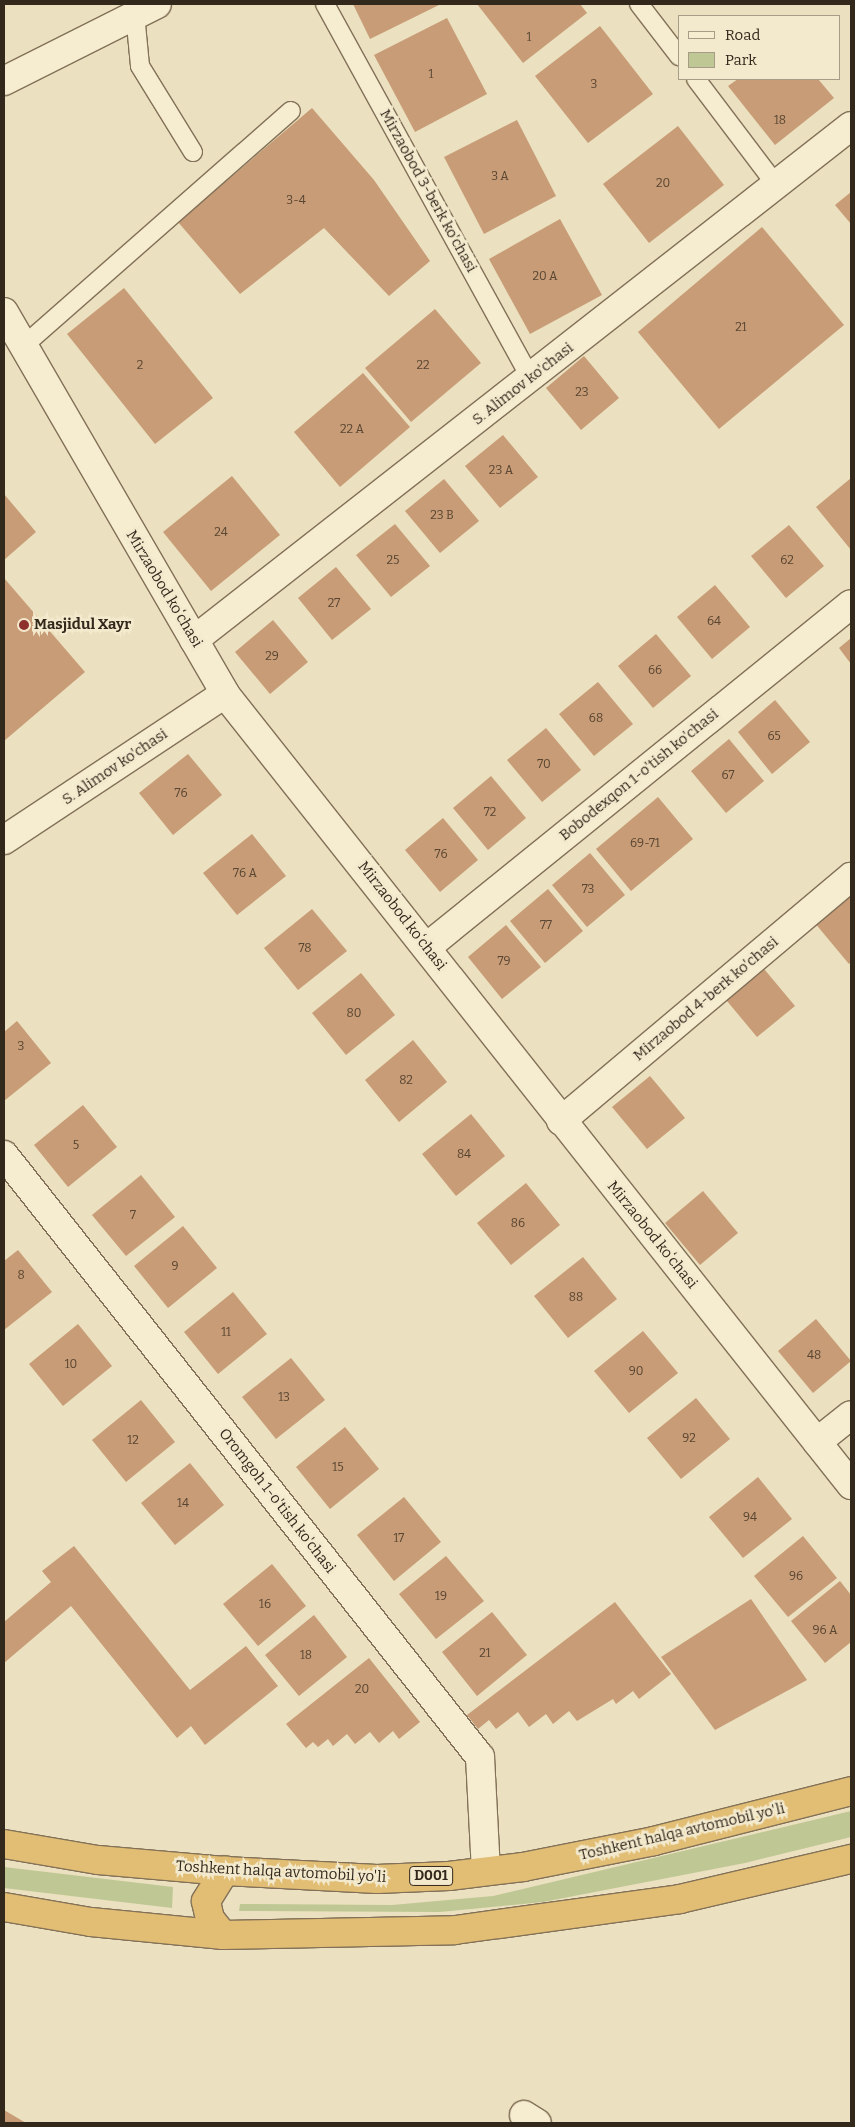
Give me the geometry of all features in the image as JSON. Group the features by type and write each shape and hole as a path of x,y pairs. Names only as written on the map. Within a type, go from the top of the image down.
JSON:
{"highway":[{"name":"Toshkent halqa avtomobil yo'li","path":"4,1844 98,1860 225,1871 377,1879 486,1871 654,1840 851,1791"},
{"path":"4,1907 91,1922 223,1936 455,1930 566,1918 680,1899 851,1859"},
{"path":"223,1936 210,1919 206,1901 225,1871"}],"street":[{"path":"4,81 146,9"},
{"name":"S. Alimov ko'chasi","path":"194,640 777,186 851,126"},
{"name":"Mirzaobod koʻchasi","path":"4,312 21,348 226,694 427,946 561,1121 851,1485"},
{"name":"Bobodexqon 1-o'tish ko'chasi","path":"427,946 851,604"},
{"name":"S. Alimov ko'chasi","path":"4,840 226,694"},
{"name":"Mirzaobod 4-berk ko'chasi","path":"561,1121 851,878"},
{"name":"Oromgoh 1-o'tish ko'chasi","path":"4,1155 480,1757 486,1871"},
{"path":"817,1442 851,1415"}],"lane":[{"name":"Mirzaobod 3-berk ko'chasi","path":"325,4 531,378"},
{"path":"639,4 678,55"},
{"path":"146,9 140,66 193,152"},
{"path":"697,80 777,186"},
{"path":"21,348 291,111"}],"green space":[{"path":"851,1811 851,1837 745,1863 543,1902 440,1912 239,1911 240,1904 392,1905 493,1896"},
{"path":"4,1867 173,1887 172,1908 4,1888"}],"building":[{"path":"353,4 441,4 370,39"},
{"path":"477,4 580,4 587,13 523,63"},
{"path":"447,18 487,94 415,132 374,55"},
{"path":"600,26 653,94 588,143 535,76"},
{"path":"737,80 819,80 834,98 775,145 728,86"},
{"path":"312,108 374,180 430,261 389,296 324,228 240,294 178,222"},
{"path":"517,120 556,196 484,234 444,157"},
{"path":"678,126 724,185 649,243 603,184"},
{"path":"851,192 851,224 835,205"},
{"path":"560,219 602,295 530,334 489,259"},
{"path":"762,227 844,325 719,429 638,332"},
{"path":"124,288 213,398 155,444 67,334"},
{"path":"435,309 481,363 411,422 365,368"},
{"path":"584,356 619,398 581,430 546,388"},
{"path":"363,373 410,427 340,487 294,432"},
{"path":"503,435 538,477 500,508 465,466"},
{"path":"232,476 280,535 211,591 163,532"},
{"path":"851,478 851,550 816,507"},
{"path":"444,479 479,521 440,553 405,511"},
{"path":"4,494 36,532 4,560"},
{"path":"395,524 430,566 391,597 356,555"},
{"path":"789,525 824,566 786,598 751,556"},
{"path":"336,567 371,609 332,640 298,598"},
{"name":"Masjidul Xayr","path":"4,578 85,672 4,741"},
{"path":"715,585 750,627 712,659 677,617"},
{"path":"273,620 308,662 270,694 235,652"},
{"path":"656,634 691,676 653,708 618,666"},
{"path":"851,638 851,664 839,648"},
{"path":"598,682 633,724 594,756 559,714"},
{"path":"775,700 810,742 772,774 738,732"},
{"path":"546,728 581,770 542,802 507,760"},
{"path":"729,739 764,781 726,813 691,771"},
{"path":"188,754 222,795 173,835 139,793"},
{"path":"491,776 526,818 488,850 453,808"},
{"path":"658,797 693,839 631,891 596,849"},
{"path":"443,818 478,860 440,892 405,850"},
{"path":"252,834 286,876 237,915 203,873"},
{"path":"590,853 625,895 587,927 552,885"},
{"path":"548,889 583,931 545,963 510,921"},
{"path":"851,891 851,962 849,964 814,922"},
{"path":"312,909 347,951 298,990 264,948"},
{"path":"506,925 541,967 502,999 468,957"},
{"path":"760,964 795,1006 757,1037 722,995"},
{"path":"361,973 395,1015 346,1055 312,1013"},
{"path":"17,1021 51,1063 4,1101 4,1032"},
{"path":"413,1040 447,1082 399,1122 365,1080"},
{"path":"650,1076 685,1118 647,1149 612,1107"},
{"path":"83,1105 117,1147 68,1187 34,1145"},
{"path":"471,1114 505,1156 456,1196 422,1154"},
{"path":"141,1175 175,1217 126,1256 92,1215"},
{"path":"526,1183 560,1225 511,1265 477,1223"},
{"path":"703,1191 738,1233 700,1265 665,1223"},
{"path":"183,1226 217,1268 168,1308 134,1266"},
{"path":"18,1250 52,1292 4,1330 4,1261"},
{"path":"583,1257 617,1299 568,1338 534,1296"},
{"path":"233,1292 267,1334 218,1374 184,1332"},
{"path":"816,1319 851,1361 813,1393 778,1351"},
{"path":"78,1324 112,1366 63,1406 29,1364"},
{"path":"643,1331 678,1373 629,1413 594,1371"},
{"path":"291,1358 325,1400 276,1439 242,1397"},
{"path":"696,1398 730,1439 681,1479 647,1438"},
{"path":"141,1400 175,1442 126,1482 92,1440"},
{"path":"345,1427 379,1469 330,1509 296,1467"},
{"path":"190,1463 224,1505 175,1545 141,1503"},
{"path":"758,1477 792,1519 743,1558 709,1517"},
{"path":"404,1497 441,1542 394,1581 357,1535"},
{"path":"803,1536 837,1578 788,1617 754,1576"},
{"path":"74,1546 190,1690 246,1646 278,1686 205,1745 191,1726 177,1738 71,1606 4,1663 4,1622 51,1582 42,1571"},
{"path":"446,1556 484,1601 436,1639 399,1594"},
{"path":"272,1564 306,1606 258,1646 223,1604"},
{"path":"840,1581 851,1595 851,1642 825,1663 791,1621"},
{"path":"751,1599 807,1680 715,1730 661,1657"},
{"path":"615,1602 671,1674 639,1699 633,1691 616,1704 613,1699 577,1721 569,1711 553,1724 546,1714 529,1727 518,1712 496,1729 489,1720 478,1729 467,1715"},
{"path":"492,1612 527,1655 477,1696 442,1652"},
{"path":"314,1615 347,1657 299,1696 265,1655"},
{"path":"369,1658 420,1722 399,1739 393,1731 379,1743 370,1732 355,1744 347,1734 333,1746 328,1739 318,1747 313,1742 306,1748 286,1724"},
{"path":"4,2110 26,2123 4,2123"}],"place":[{"name":"Masjidul Xayr","path":"24,625"}]}
